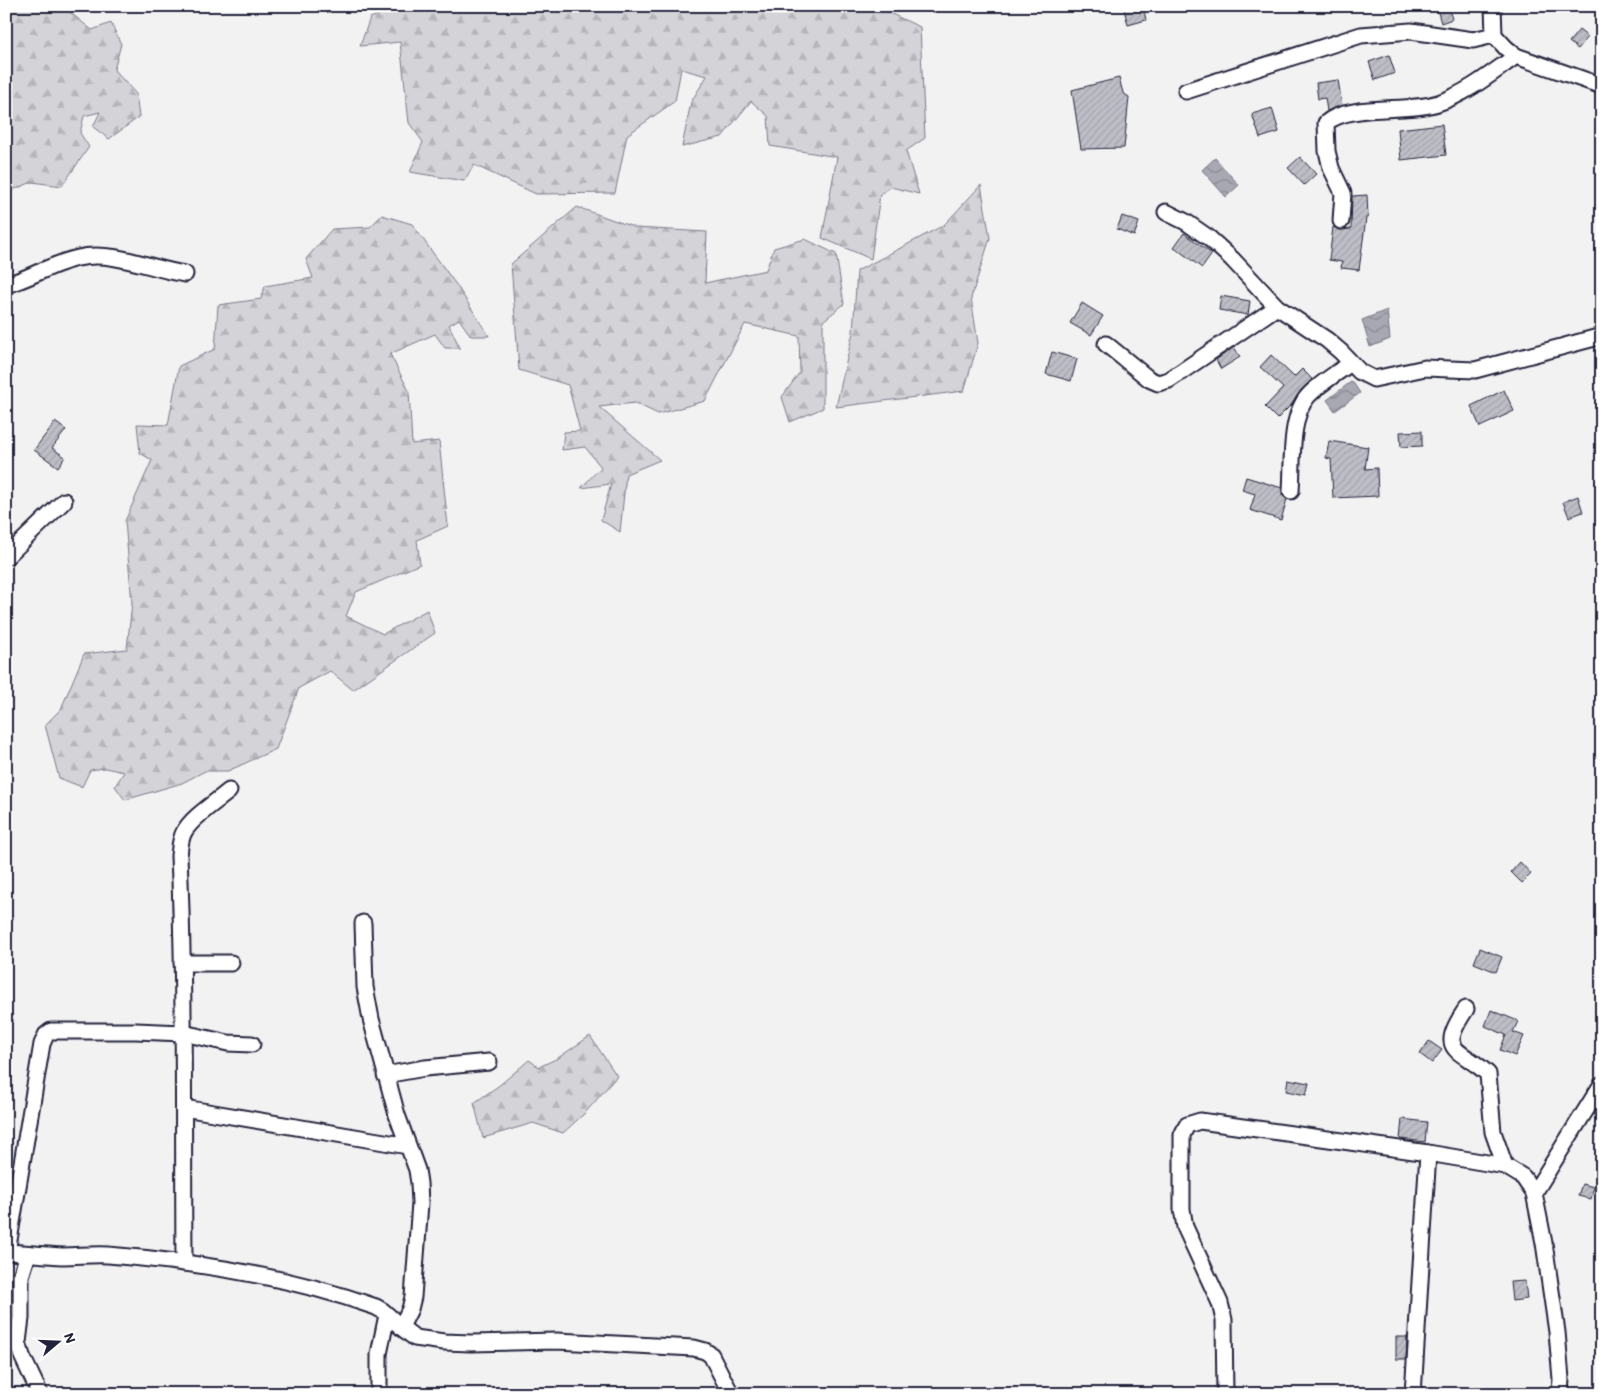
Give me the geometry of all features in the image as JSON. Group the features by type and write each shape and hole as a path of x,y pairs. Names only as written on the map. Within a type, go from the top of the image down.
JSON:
{"street":[{"path":"1492,6 1494,35 1516,56 1602,86"},
{"path":"1186,91 1361,35 1411,31 1474,40 1494,35"},
{"path":"1341,221 1343,193 1330,168 1326,123 1334,116 1439,103 1478,82 1516,56"},
{"path":"1166,212 1186,222 1209,238 1232,259 1277,307 1327,340 1360,372 1374,379 1425,368 1475,370 1602,336"},
{"path":"6,285 80,257 103,257 184,274"},
{"path":"1106,344 1149,380 1158,383 1169,380 1277,307"},
{"path":"1291,491 1294,435 1297,416 1302,404 1314,391 1351,363"},
{"path":"6,557 64,501"},
{"path":"184,1263 184,1108 179,856 184,831 196,818 229,790"},
{"path":"363,923 365,987 374,1034 385,1075 417,1170 419,1183 420,1203 413,1297 401,1328"},
{"path":"182,963 231,962"},
{"path":"1466,1009 1454,1029 1452,1044 1458,1053 1478,1065 1488,1074 1493,1132 1504,1166"},
{"path":"252,1044 228,1043 183,1033 136,1030 51,1031 46,1035 42,1044 7,1252 63,1256 106,1255 234,1270 319,1289 376,1307 415,1338 470,1343 557,1340 705,1350 712,1355 731,1394"},
{"path":"385,1075 425,1068 489,1062"},
{"path":"1534,1193 1602,1084"},
{"path":"184,1108 408,1146"},
{"path":"1225,1394 1224,1320 1220,1303 1185,1227 1182,1210 1182,1135 1187,1125 1200,1121 1428,1153 1504,1166 1523,1177 1534,1193 1544,1243 1557,1332 1561,1378 1560,1394"},
{"path":"1413,1394 1428,1153"},
{"path":"28,1254 21,1276 21,1318 18,1342 22,1356 40,1394"},
{"path":"380,1394 379,1354 388,1315"}],"green space":[{"path":"15,6 66,6 67,10 92,30 111,23 121,44 114,70 136,94 139,117 109,139 93,127 100,112 84,116 80,133 89,147 62,186 32,182 6,193 6,9"},
{"path":"385,6 874,6 920,27 925,138 906,151 919,194 891,187 880,194 871,259 822,238 837,157 770,146 768,116 751,101 722,137 682,147 691,102 707,76 681,69 675,101 627,135 615,193 536,194 474,165 464,181 410,172 423,142 409,123 400,42 360,46 370,18 385,12"},
{"path":"981,185 990,238 971,298 978,343 964,391 836,407 853,332 857,271 944,225"},
{"path":"577,207 636,228 707,232 705,283 766,270 774,248 805,239 836,254 844,304 823,321 823,408 790,422 782,397 800,372 799,336 745,324 705,401 658,414 635,403 599,407 660,460 626,474 620,532 601,520 611,484 581,488 601,467 585,447 562,450 564,432 580,431 568,385 519,370 511,264"},
{"path":"382,215 412,224 457,286 489,336 471,336 459,319 449,325 460,348 445,348 435,334 390,354 409,391 412,444 439,441 448,526 417,540 420,564 356,592 346,616 383,634 427,610 435,633 353,690 330,671 299,688 276,749 228,771 205,771 182,783 125,800 115,786 124,772 105,768 90,770 82,787 59,778 45,725 61,709 84,654 127,649 132,603 125,521 152,460 140,453 137,424 168,425 179,366 215,349 218,305 261,299 265,286 313,278 306,259 332,229 370,227"},
{"path":"590,1036 617,1076 585,1113 563,1133 533,1123 483,1138 474,1103 501,1084 529,1060 539,1067 558,1058"}],"water":[{"path":"1215,158 1239,185 1226,197 1202,170"},
{"path":"1387,310 1390,339 1370,347 1362,320"},
{"path":"1352,381 1360,393 1335,411 1327,400"}],"building":[{"path":"1143,6 1146,20 1128,25 1124,9"},
{"path":"1448,6 1452,19 1441,23 1437,9"},
{"path":"1579,30 1588,37 1578,49 1569,42"},
{"path":"1389,55 1395,73 1375,80 1369,62"},
{"path":"1119,78 1123,93 1129,97 1124,148 1081,149 1072,90"},
{"path":"1338,80 1342,105 1327,111 1325,98 1318,99 1316,83"},
{"path":"1272,108 1279,132 1260,138 1252,114"},
{"path":"1442,124 1446,155 1401,160 1398,129"},
{"path":"1300,157 1316,174 1304,185 1288,168"},
{"path":"1367,195 1368,217 1366,218 1359,270 1341,268 1342,262 1329,260 1333,227 1340,230 1351,229 1352,196"},
{"path":"1122,216 1139,222 1134,236 1117,229"},
{"path":"1184,233 1212,254 1202,268 1174,247"},
{"path":"1221,296 1250,301 1248,315 1219,310"},
{"path":"1082,303 1103,316 1091,335 1070,323"},
{"path":"1234,347 1240,357 1221,369 1216,360"},
{"path":"1052,352 1077,359 1071,381 1046,374"},
{"path":"1271,355 1294,377 1302,369 1312,379 1301,390 1293,403 1277,419 1265,407 1283,388 1260,367"},
{"path":"1504,390 1514,411 1480,427 1471,406"},
{"path":"55,422 66,430 52,448 65,457 58,467 34,450"},
{"path":"1422,431 1422,446 1401,447 1400,432"},
{"path":"1329,441 1368,447 1365,469 1377,468 1378,496 1333,498 1331,459 1326,458"},
{"path":"1246,477 1282,488 1282,495 1287,499 1281,520 1250,510 1255,494 1242,490"},
{"path":"1578,496 1583,512 1569,517 1563,502"},
{"path":"1520,862 1531,874 1522,883 1511,872"},
{"path":"1480,948 1502,957 1496,972 1474,963"},
{"path":"1491,1010 1518,1021 1513,1032 1524,1036 1515,1056 1500,1050 1506,1035 1485,1026"},
{"path":"1429,1041 1442,1050 1432,1063 1420,1054"},
{"path":"1288,1079 1309,1083 1306,1095 1286,1091"},
{"path":"1402,1119 1427,1122 1425,1142 1400,1139"},
{"path":"1582,1184 1594,1187 1591,1199 1578,1196"},
{"path":"1525,1281 1527,1299 1512,1301 1510,1282"},
{"path":"1396,1337 1407,1337 1406,1359 1396,1359"}]}
